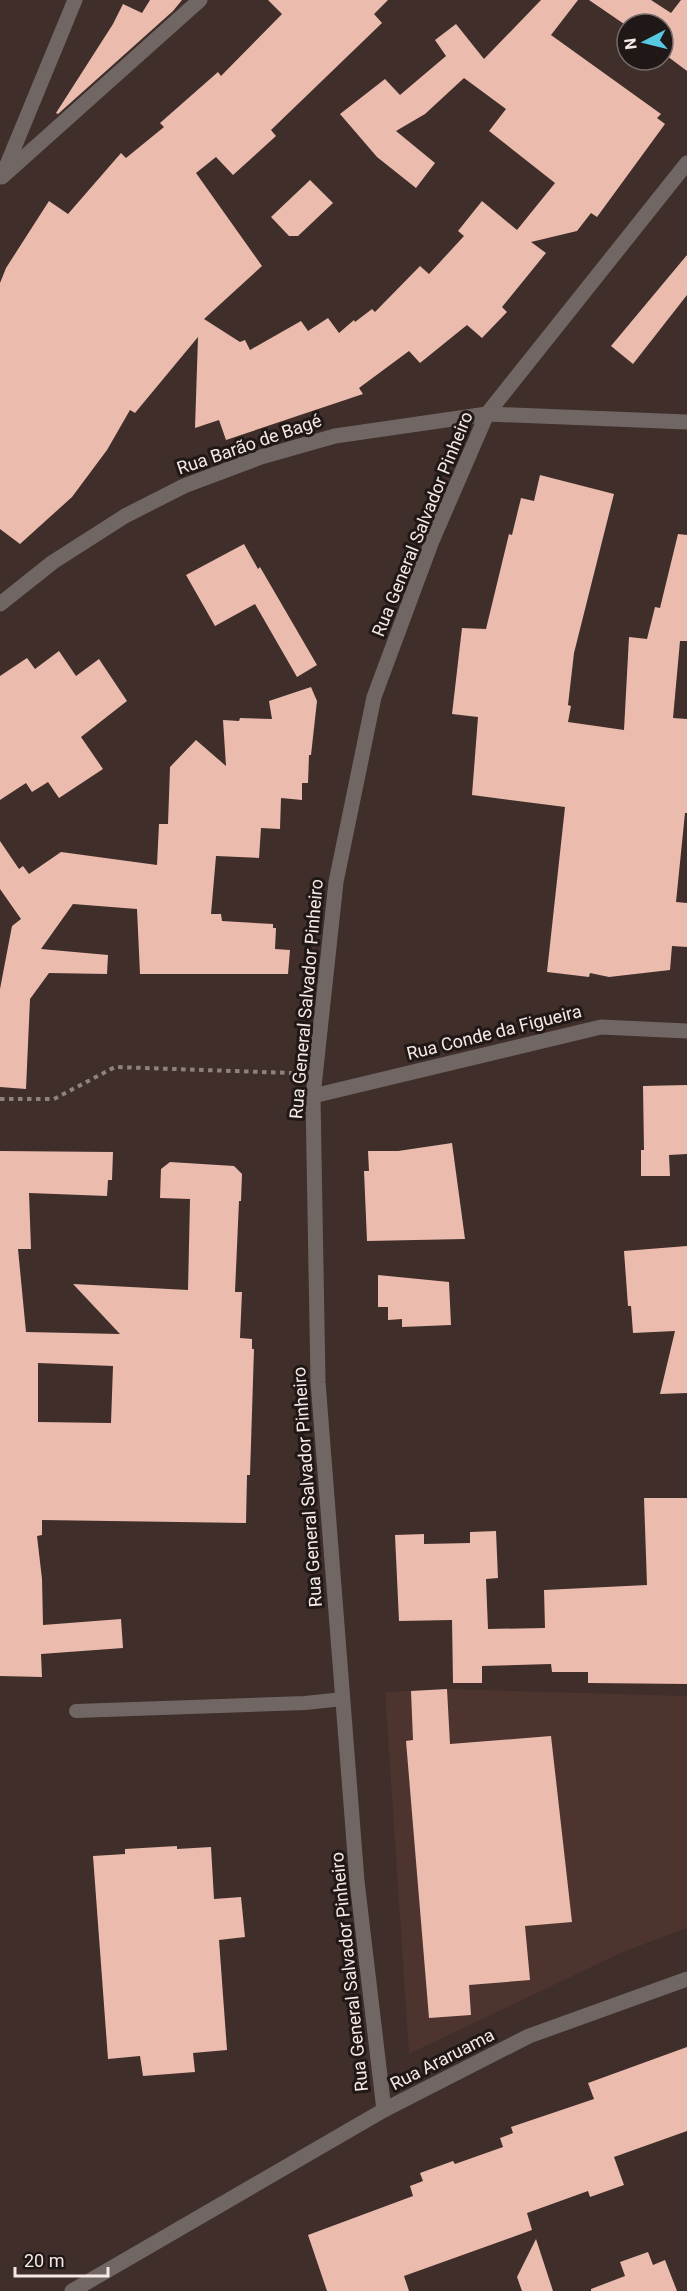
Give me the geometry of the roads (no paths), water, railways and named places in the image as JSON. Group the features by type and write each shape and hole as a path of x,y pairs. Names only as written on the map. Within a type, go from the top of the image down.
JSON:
{"street":[{"path":"1,178 75,0"},
{"path":"1,178 200,0"},
{"name":"Rua General Salvador Pinheiro","path":"384,2110 357,1881 318,1382 313,1096 336,882 374,697 432,541 487,414 687,163"},
{"name":"Rua Barão de Bagé","path":"0,604 62,556 125,516 184,486 261,457 335,436 487,414 687,422"},
{"name":"Rua Conde da Figueira","path":"313,1096 601,1026 687,1031"},
{"name":"Rua Araruama","path":"72,2291 384,2110 529,2036 687,1979"}],"lane":[{"path":"76,1711 304,1703 343,1699"}]}
